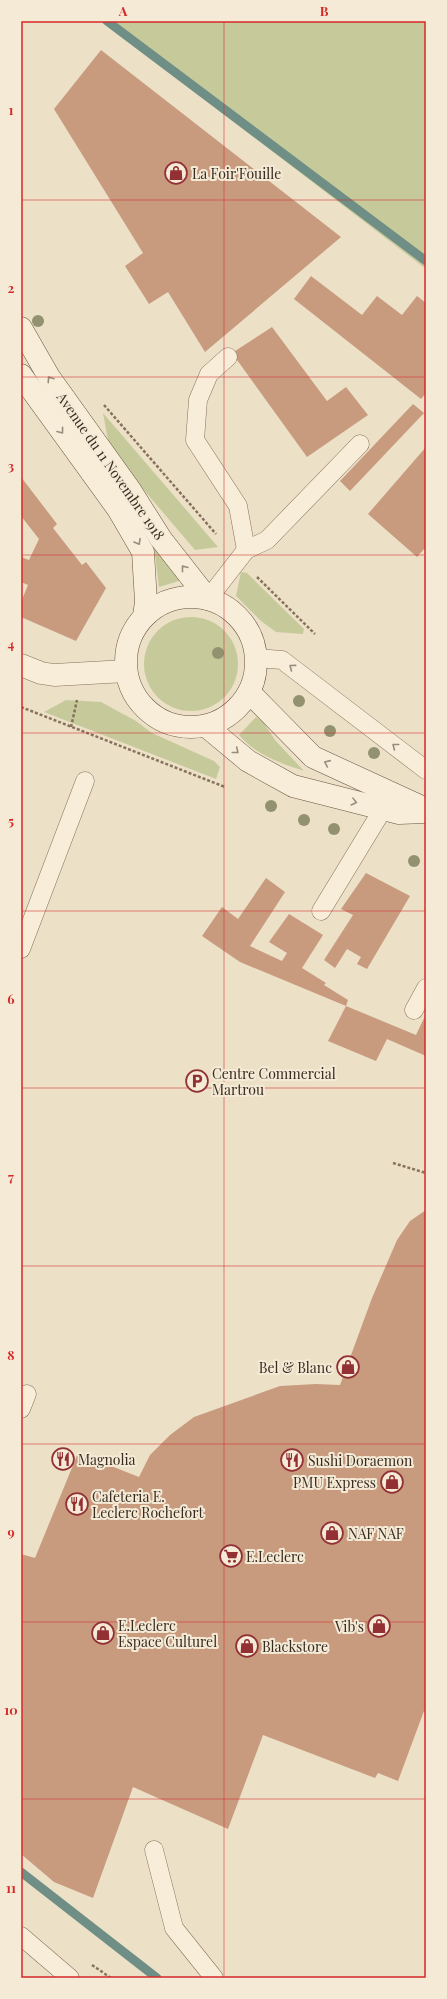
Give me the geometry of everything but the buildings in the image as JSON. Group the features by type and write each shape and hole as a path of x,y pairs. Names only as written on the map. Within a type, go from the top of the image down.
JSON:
{"main road":[{"name":"Avenue du 11 Novembre 1918","path":"21,328 49,377 130,490 161,539 208,599"},
{"name":"Avenue du 11 Novembre 1918","path":"21,375 118,509 143,552 146,602 144,616"},
{"path":"185,597 208,599 226,607 242,621 252,638 256,658 255,676 249,692 238,708 223,719 206,726 184,728 163,722 151,714 145,709 132,692 126,671 126,651 133,632 144,616 163,603 185,597"},
{"path":"21,665 41,673 54,675 126,671"},
{"path":"249,692 313,757 426,809"},
{"path":"206,726 248,761 293,786 399,813 426,812"}],"lane":[{"path":"228,357 210,374 198,400 195,440 238,506 242,555"},
{"path":"208,599 242,555 267,540 360,444"},
{"path":"256,658 282,660 426,770"},
{"path":"21,949 85,781"},
{"path":"320,911 383,809"},
{"path":"414,1010 426,988"},
{"path":"154,1850 174,1928 214,1978"},
{"path":"21,1936 70,1978"}],"path":[{"path":"102,402 315,634"},
{"path":"21,708 225,787"},
{"path":"393,1163 426,1173"}],"green space":[{"path":"102,21 426,21 426,269"},
{"path":"103,413 218,547 195,550 132,476 108,440"},
{"path":"154,546 182,575 179,581 159,587"},
{"path":"241,572 247,573 304,629 303,634 276,632 261,621 236,596"},
{"path":"191,617 209,621 224,631 234,646 238,664 234,682 224,697 209,707 191,711 173,707 158,697 148,682 144,664 148,646 158,631 173,621"},
{"path":"66,700 101,702 136,721 152,733 214,761 220,767 216,779 44,712"},
{"path":"256,717 263,722 275,740 304,771 269,758 253,748 239,735"}],"waterway":[{"path":"107,21 426,261"},
{"path":"21,1872 157,1978"}],"place":[{"name":"La Foir'Fouille","path":"176,173"},
{"name":"Centre Commercial Martrou","path":"197,1081"},
{"name":"Bel & Blanc","path":"348,1367"},
{"name":"Magnolia","path":"63,1459"},
{"name":"Sushi Doraemon","path":"292,1460"},
{"name":"PMU Express","path":"392,1482"},
{"name":"Cafeteria E. Leclerc Rochefort","path":"77,1504"},
{"name":"NAF NAF","path":"332,1533"},
{"name":"E.Leclerc","path":"231,1556"},
{"name":"Vib's","path":"379,1626"},
{"name":"E.Leclerc Espace Culturel","path":"103,1633"},
{"name":"Blackstore","path":"247,1646"}]}
